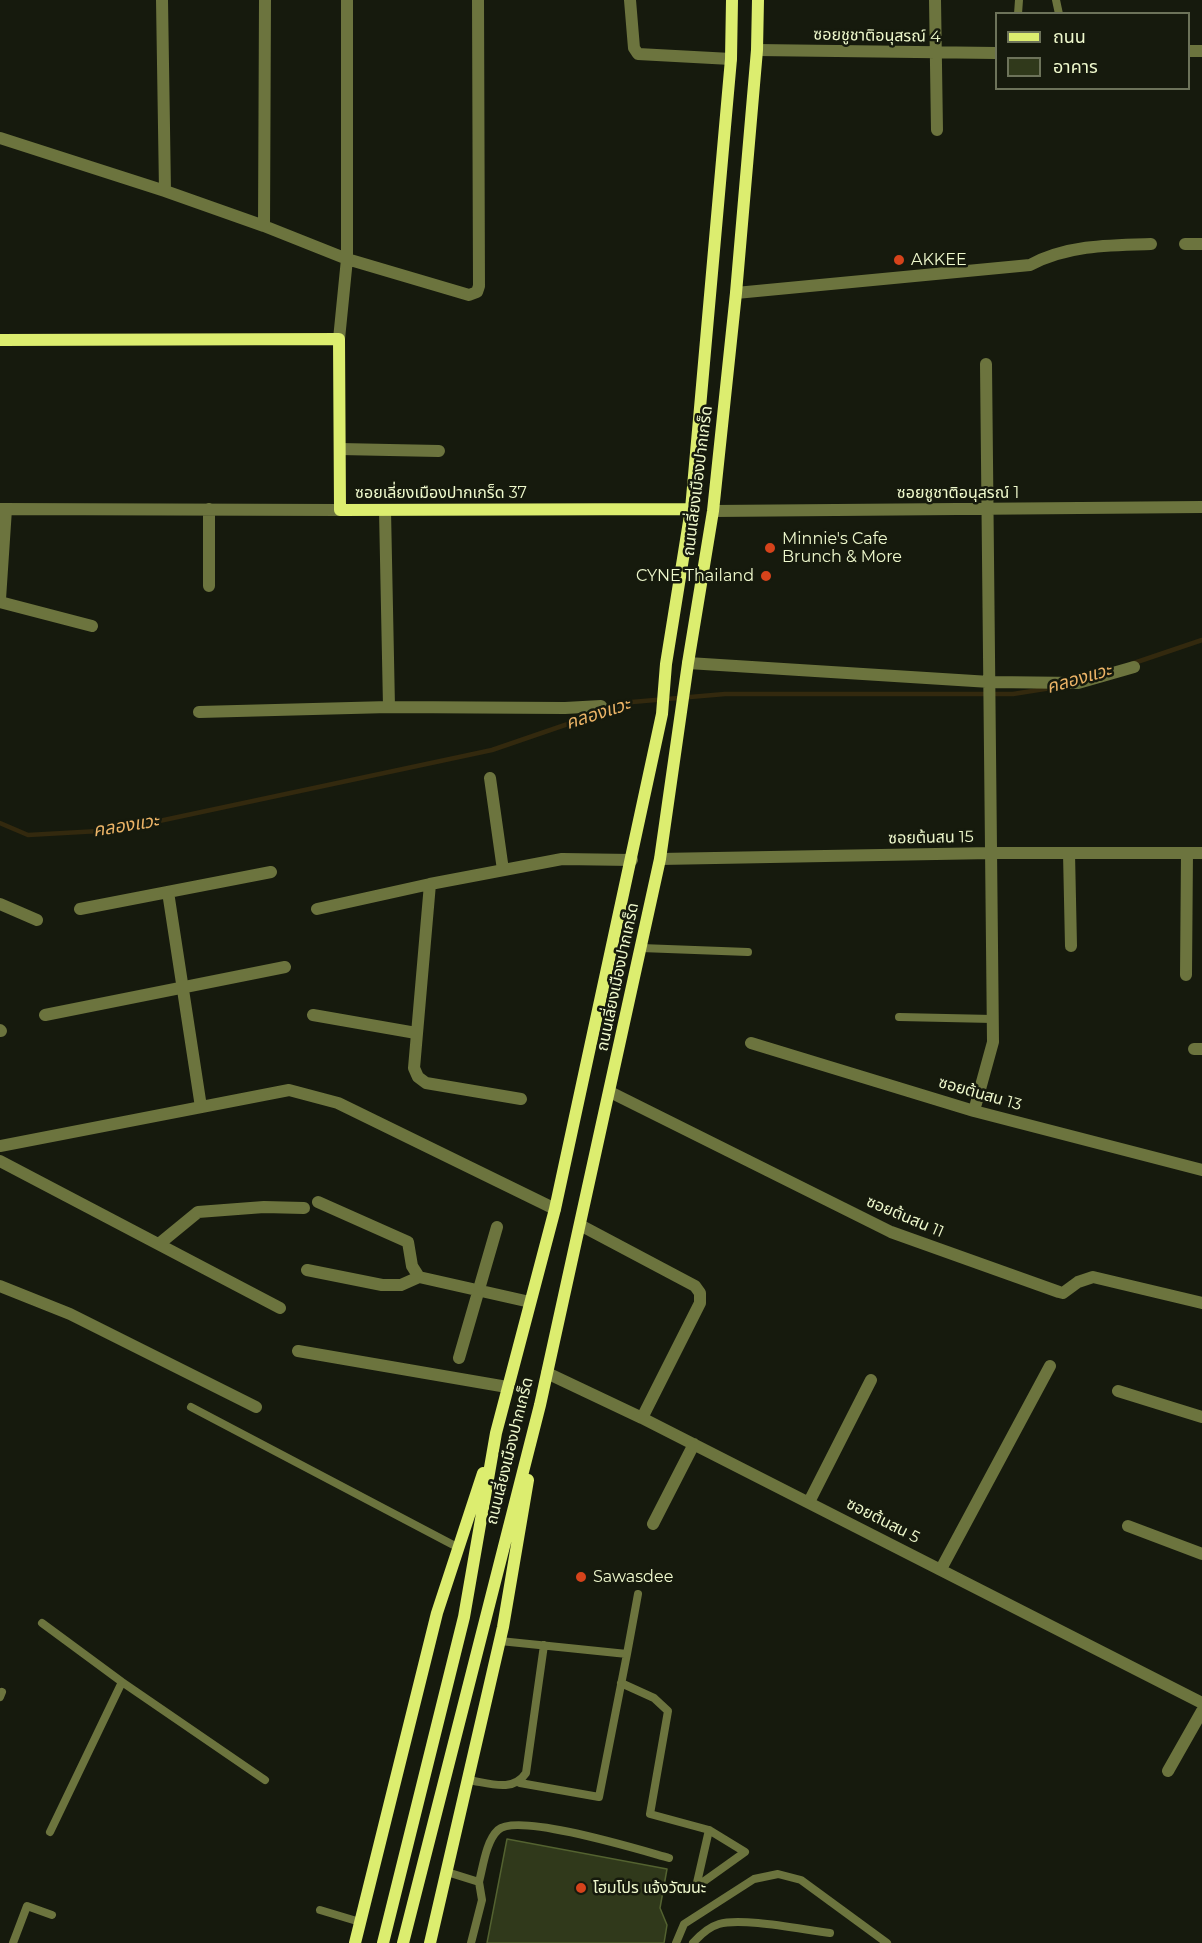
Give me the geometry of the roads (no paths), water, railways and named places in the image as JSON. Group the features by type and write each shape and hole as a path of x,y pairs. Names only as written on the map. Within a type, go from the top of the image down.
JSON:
{"main road":[{"name":"ถนนเลี่ยงเมืองปากเกร็ด","path":"383,1943 464,1617 496,1433 555,1209 662,714 666,664 691,509 731,59 732,0"},
{"name":"ถนนเลี่ยงเมืองปากเกร็ด","path":"404,1943 434,1816 540,1405 660,859 682,714 687,665 713,511 736,293 757,50 758,0"},
{"name":"ซอยเลี่ยงเมืองปากเกร็ด 37","path":"339,339 340,510 691,509"},
{"path":"0,340 339,339"},
{"path":"430,1943 500,1641 540,1405"},
{"path":"355,1943 437,1613 496,1433"}],"street":[{"path":"162,0 165,191"},
{"path":"264,225 265,0"},
{"path":"339,339 346,259 347,0"},
{"path":"0,138 264,225 346,259 469,296 477,292 478,0"},
{"path":"630,0 634,48 638,54 731,59"},
{"path":"935,0 934,54 937,130"},
{"name":"ซอยชูชาติอนุสรณ์ 4","path":"757,50 995,53"},
{"path":"736,293 1030,265 1053,254 1105,245 1151,244"},
{"path":"1185,244 1202,244"},
{"path":"974,1111 992,1053 993,1019 986,364"},
{"path":"340,449 439,451"},
{"name":"ซอยชูชาติอนุสรณ์ 1","path":"713,511 1202,507"},
{"path":"92,626 0,601 3,509 340,510"},
{"path":"209,509 209,586"},
{"path":"385,510 389,707"},
{"path":"687,665 990,685 1078,683 1134,667"},
{"path":"199,712 389,707 565,708 601,706"},
{"path":"490,778 503,870"},
{"name":"ซอยต้นสน 15","path":"660,859 991,853 1202,853"},
{"path":"1069,853 1071,946"},
{"path":"1186,975 1187,853"},
{"path":"317,909 430,884 562,859 632,860"},
{"path":"80,909 271,872"},
{"path":"430,884 414,1068 418,1077 426,1083 520,1099"},
{"path":"168,892 201,1107"},
{"path":"0,904 37,920"},
{"path":"45,1016 285,967"},
{"path":"313,1015 416,1033"},
{"name":"ซอยต้นสน 13","path":"751,1043 974,1111 1202,1170"},
{"path":"0,1146 289,1090 338,1103 555,1209"},
{"name":"ซอยต้นสน 11","path":"610,1092 891,1232 1047,1288 1063,1293 1078,1281 1093,1277 1202,1303"},
{"path":"0,1161 280,1308"},
{"path":"318,1202 408,1242 412,1266 419,1278"},
{"path":"159,1244 198,1212 264,1207 304,1208"},
{"path":"580,1225 695,1286 700,1293 700,1303 642,1418"},
{"path":"459,1358 497,1227"},
{"path":"307,1270 382,1285 401,1285 419,1278 530,1302"},
{"path":"0,1286 70,1314 256,1407"},
{"path":"298,1351 507,1387"},
{"path":"941,1569 1050,1366"},
{"name":"ซอยต้นสน 5","path":"547,1373 694,1444 1202,1703"},
{"path":"809,1502 871,1380"},
{"path":"1118,1391 1202,1417"},
{"path":"653,1524 694,1444"},
{"path":"1128,1526 1202,1554"},
{"path":"1168,1771 1202,1711"}],"lane":[{"path":"641,948 748,952"},
{"path":"899,1017 993,1019"},
{"path":"191,1407 459,1548"},
{"path":"468,1780 511,1786 520,1783 598,1797 638,1594"},
{"path":"42,1623 122,1682 265,1780"},
{"path":"500,1641 627,1654"},
{"path":"520,1783 526,1773 544,1645"},
{"path":"50,1832 122,1682"},
{"path":"621,1683 654,1698 668,1711 650,1815 709,1830 745,1852 696,1887 709,1830"},
{"path":"471,1943 482,1900 479,1882 496,1832 505,1825 545,1826 669,1858"},
{"path":"447,1872 479,1882"},
{"path":"676,1943 684,1924 754,1879 778,1874 801,1880 877,1940 886,1943"},
{"path":"12,1943 27,1906 52,1914"},
{"path":"320,1910 360,1922"},
{"path":"693,1943 700,1934 720,1924 744,1923 830,1933"}],"waterway":[{"name":"คลองแวะ","path":"1131,664 1202,640"},
{"name":"คลองแวะ","path":"0,823 28,835 117,830 492,750 632,702 725,694 1013,694 1051,688"}],"place":[{"name":"AKKEE","path":"899,260"},
{"name":"Minnie's Cafe Brunch & More","path":"770,548"},
{"name":"CYNE Thailand","path":"766,576"},
{"name":"Sawasdee","path":"581,1577"},
{"name":"โฮมโปร แจ้งวัฒนะ","path":"581,1888"}]}
